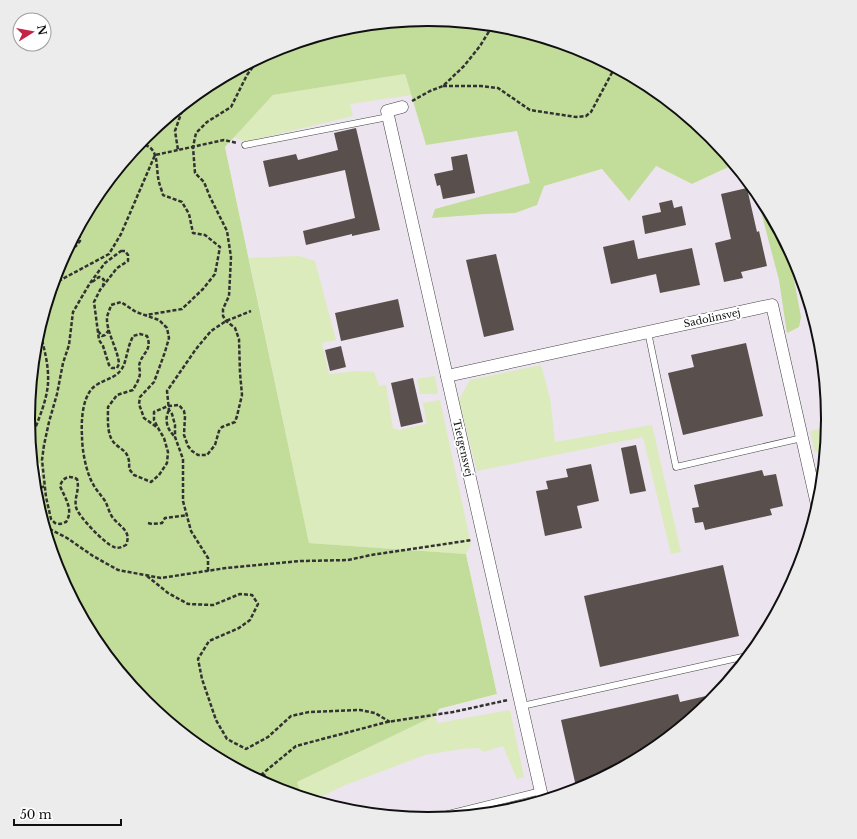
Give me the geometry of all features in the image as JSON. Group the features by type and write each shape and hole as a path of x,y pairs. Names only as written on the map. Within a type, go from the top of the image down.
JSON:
{"street":[{"path":"388,117 387,110 402,107"},
{"name":"Tietgensvej","path":"388,117 542,796"},
{"name":"Sadolinsvej","path":"447,376 772,304 815,493"}],"lane":[{"path":"245,145 388,117"},
{"path":"648,332 676,467 802,438"},
{"path":"521,702 743,656"},
{"path":"469,811 542,796"}],"path":[{"path":"443,86 464,66 480,46 489,31"},
{"path":"158,428 144,418 140,404 140,397 154,382 169,338 167,328 159,320 136,312 121,302 111,305 107,318 109,330 119,357 119,364 117,368 112,368 109,365 103,346 99,340 94,302 103,286 117,268 128,261 128,255 125,251 121,251 105,263 90,283 74,312 69,346 63,363 57,394 49,422 42,460 46,497 51,519 55,523 60,524 66,522 70,517 70,510 60,486 66,477 72,477 77,479 79,486 76,507 80,516 113,547 120,548 126,545 128,539 127,534 120,524 113,518 104,500 91,482 84,452 82,422 85,398 96,384 116,376 122,370 133,336 140,334 147,336 150,342 139,366 139,380 133,390 117,395 108,407 108,418 110,436 114,443 125,452 129,462 129,469 134,475 151,482 159,475 167,463 168,452 164,438 154,420 154,412 168,406 179,405 184,411 185,416 184,435 192,451 198,455 207,455 215,445 219,431 222,427 235,422 238,416 242,395 239,339 235,328 226,321 223,316 223,309 229,296 231,257 227,231 204,182 195,173 193,147 196,133 207,122 231,107 247,75 253,68"},
{"path":"402,107 430,91 443,86 481,86 498,88 530,110 576,117 586,116 591,112 612,72"},
{"path":"178,150 175,131 181,114"},
{"path":"155,155 224,140 245,145"},
{"path":"145,146 152,149 155,155 159,182 163,195 182,202 189,214 193,233 205,235 220,247 215,274 203,289 182,309 146,315"},
{"path":"61,280 109,254 121,234 155,155"},
{"path":"90,283 99,277 104,280 103,286"},
{"path":"208,571 208,558 191,531 183,501 183,459 175,437 175,425 168,406 167,391 211,330 226,321 251,310"},
{"path":"98,331 102,336 109,330"},
{"path":"35,428 42,412 48,384 48,368 43,344"},
{"path":"169,410 166,421 169,431 175,437"},
{"path":"148,523 162,523 165,518 188,516"},
{"path":"51,530 118,570 161,578 208,571 300,561 348,560 371,555 484,538"},
{"path":"147,576 168,594 188,604 213,605 240,594 252,595 258,604 250,620 239,628 208,641 198,658 202,679 216,720 227,739 246,749 268,737 291,716 309,712 360,710 375,713 390,722"},
{"path":"265,777 264,774 296,746 387,722 521,702"}],"shaded area":[{"path":"405,74 426,144 517,131 532,189 603,169 656,166 692,184 730,167 756,201 781,245 792,269 809,318 819,368 821,394 822,420 819,471 809,521 801,546 792,570 769,616 741,659 724,679 707,698 668,732 647,747 603,772 579,783 530,800 480,810 428,813 377,810 327,800 281,784 336,736 497,694 466,554 309,543 225,147 273,95"}],"green space":[{"path":"428,26 480,29 530,39 579,56 603,67 647,92 668,107 707,141 730,167 692,184 656,166 629,201 602,169 544,186 537,205 515,213 432,218 435,209 530,183 517,131 426,145 405,74 273,95 225,147 309,543 466,554 497,694 439,709 434,716 297,782 300,791 254,772 210,747 189,732 150,698 116,659 88,616 65,570 48,521 43,495 40,464 37,461 35,420 38,368 48,318 56,293 65,269 88,223 116,180 150,141 169,124 210,92 254,67 278,56 327,39 377,29 403,27"},
{"path":"405,74 411,95 350,104 353,116 245,142 234,137 273,95"},
{"path":"760,208 781,245 792,269 801,317 799,327 787,333 779,280"},
{"path":"299,256 315,261 336,340 322,343 329,374 356,371 374,372 379,386 386,385 393,428 398,430 427,424 423,403 440,400 471,544 466,554 309,543 249,258"},
{"path":"541,365 550,398 555,442 652,425 681,552 671,554 643,437 477,471 459,400 470,380"},
{"path":"435,376 438,394 420,394 417,379"},
{"path":"822,428 821,451 815,452 810,431"},
{"path":"37,462 39,464 42,490"},
{"path":"819,468 817,480 815,469"},
{"path":"510,710 524,777 517,779 503,746 483,752 479,748 461,749 425,755 343,786 320,798 299,791 297,782 434,716 438,723"}],"building":[{"path":"356,128 380,230 352,236 352,234 306,245 303,231 355,218 345,170 269,187 263,161 296,154 298,160 338,150 334,133"},
{"path":"467,154 475,193 443,199 440,185 437,186 434,174 453,170 451,157"},
{"path":"747,189 757,232 759,231 767,266 741,272 743,278 724,282 715,243 731,239 721,194"},
{"path":"672,200 674,208 682,206 686,225 645,234 642,216 661,212 659,203"},
{"path":"634,240 638,259 692,248 700,285 660,293 656,274 611,284 603,247"},
{"path":"496,254 514,330 484,337 466,260"},
{"path":"398,299 404,327 341,341 335,313"},
{"path":"746,343 763,416 683,435 668,373 694,367 691,355"},
{"path":"341,346 346,367 330,371 325,350"},
{"path":"413,378 423,422 401,427 391,383"},
{"path":"636,445 646,491 630,494 621,448"},
{"path":"591,464 599,501 577,506 582,528 545,536 536,491 548,489 546,481 568,477 566,469"},
{"path":"762,470 764,476 776,474 783,506 770,509 772,515 705,530 703,522 695,523 692,508 699,507 694,485"},
{"path":"723,565 739,636 600,667 584,596"},
{"path":"678,694 680,702 710,695 668,732 647,747 603,772 575,784 561,720"}]}
